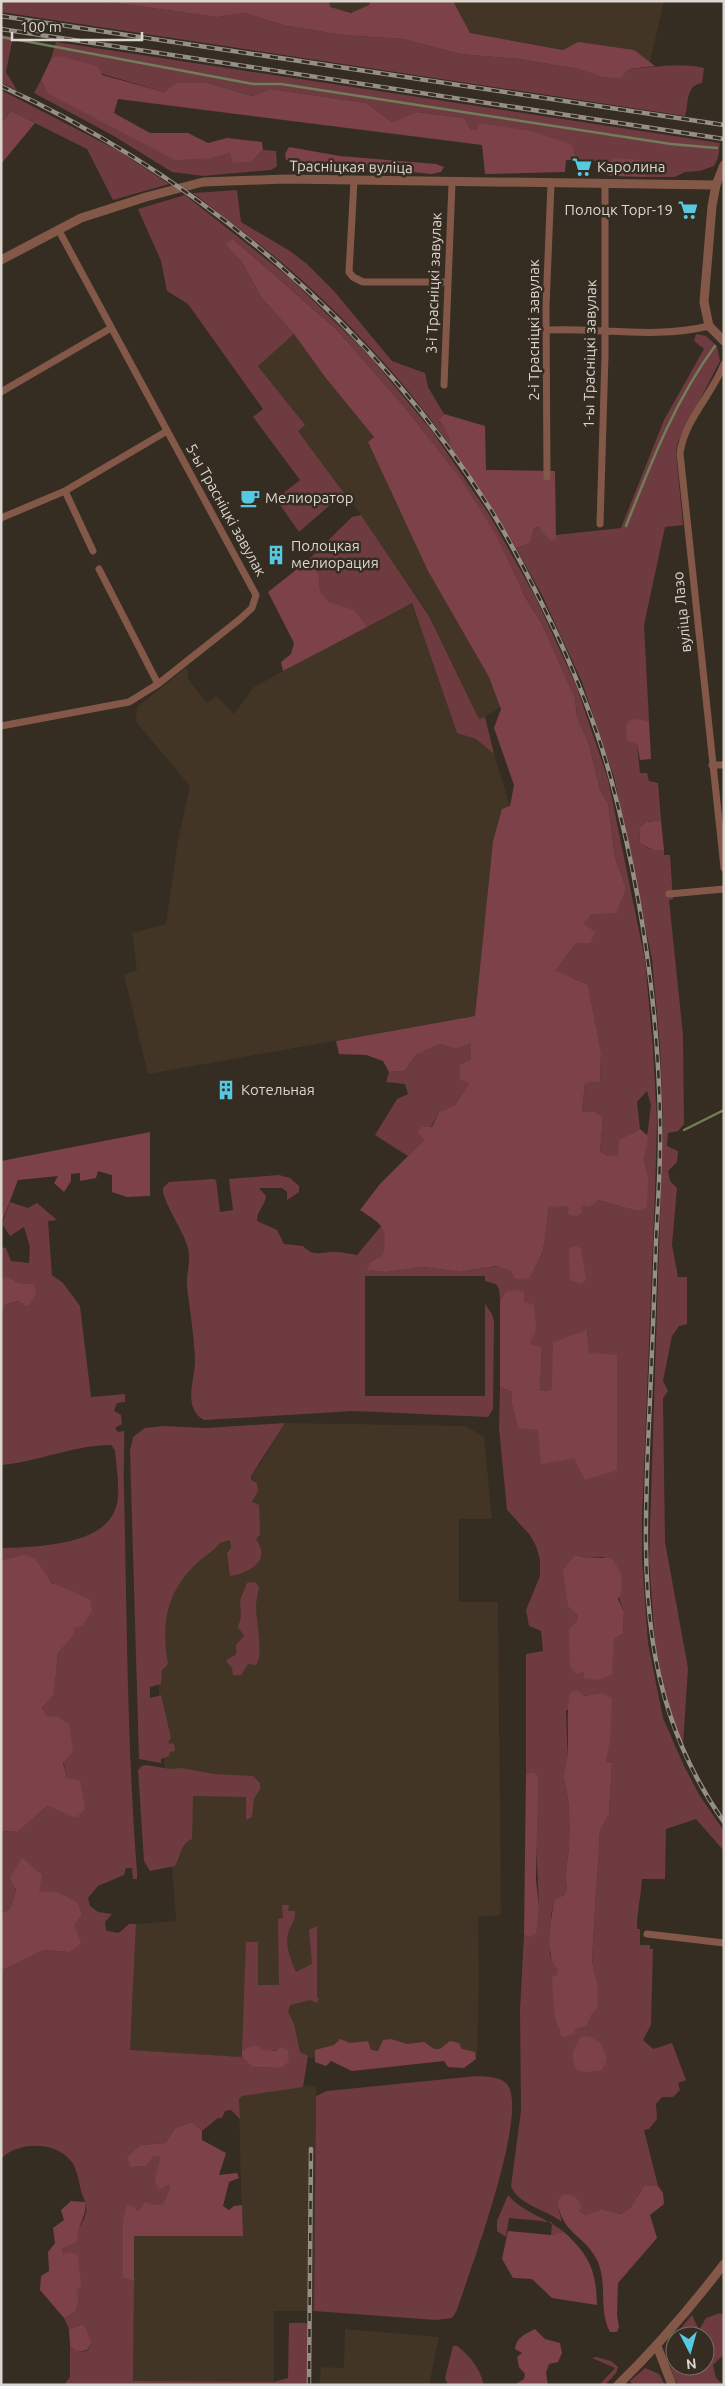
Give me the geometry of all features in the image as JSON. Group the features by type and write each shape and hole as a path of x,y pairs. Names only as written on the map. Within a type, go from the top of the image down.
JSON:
{"street":[{"path":"724,165 716,185 704,288 705,315 709,326 724,341"},
{"name":"Трасніцкая вуліца","path":"1,260 58,228 137,199 203,182 241,179 716,185"},
{"path":"354,181 349,272 353,277 363,282 448,282"},
{"name":"3-і Трасніцкі завулак","path":"444,385 452,183"},
{"name":"2-і Трасніцкі завулак","path":"547,477 548,330 546,307 551,184"},
{"name":"1-ы Трасніцкі завулак","path":"600,524 605,329 605,184"},
{"name":"5-ы Трасніцкі завулак","path":"1,726 129,702 158,684 252,608 256,594 58,228"},
{"path":"548,330 605,329 652,332 695,329 709,326"},
{"path":"1,392 111,328"},
{"name":"вуліца Лазо","path":"724,364 695,414 681,443 680,453 724,868"},
{"path":"1,518 64,491 167,431"},
{"path":"64,491 94,551"},
{"path":"99,569 158,684"},
{"path":"712,765 724,764"},
{"path":"669,894 724,889"},
{"path":"647,1934 724,1943"},
{"path":"618,2385 657,2346 688,2311 724,2264"},
{"path":"657,2346 672,2385"}],"shaded area":[{"path":"1,1 101,1 217,17 244,13 287,26 343,35 403,39 460,54 520,59 578,69 602,77 621,79 629,69 676,65 704,68 702,83 690,91 685,116 1,12"},
{"path":"101,1 329,1 330,7 351,13 369,5 371,1 453,1 470,33 563,50 578,42 634,50 655,66 629,69 621,79 602,77 578,69 520,59 460,54 403,39 343,35 287,26 244,13 217,17"},
{"path":"290,1 664,1 649,65"},
{"path":"1,35 13,37 6,72 17,90 1,83"},
{"path":"56,42 720,143 718,158 714,166 700,171 685,172 675,177 645,177 646,168 607,164 613,176 598,173 598,161 576,160 573,145 478,123 478,131 471,130 464,118 418,112 392,122 366,103 270,89 252,96 208,83 176,83 164,92 51,59"},
{"path":"59,56 97,66 102,75 164,92 176,83 208,83 252,96 270,89 366,103 392,122 417,112 464,118 471,130 478,130 478,123 531,131 573,145 576,160 566,160 565,172 485,174 482,145 118,99 114,113 150,133 188,133 208,143 227,138 262,142 263,150 252,161 233,163 230,153 213,158 175,160 47,93 41,80 51,59"},
{"path":"41,80 47,93 213,158 230,153 252,161 263,150 276,151 277,166 271,170 203,176 172,172 112,135 34,93"},
{"path":"1,90 119,151 169,184 113,200 87,149 11,111 1,123"},
{"path":"11,111 35,123 1,164 1,123"},
{"path":"289,147 340,156 436,164 444,167 441,172 431,174 354,166 293,164 286,160 285,154"},
{"path":"614,158 640,160 646,168 645,177 613,176 606,164"},
{"path":"237,190 241,222 290,251 307,264 334,291 392,361 425,373 428,387 444,414 439,422 449,431 453,450 399,379 338,314 283,263 193,193"},
{"path":"185,195 290,278 369,355 432,431 489,514 536,598 576,685 608,779 645,960 657,1122 642,1518 642,1560 648,1643 663,1718 684,1766 700,1796 724,1831 724,1851 696,1819 666,1829 665,1879 642,1879 637,1929 640,1929 640,1945 650,1945 650,1949 653,1949 651,2025 643,2040 653,2049 672,2043 686,2080 678,2083 680,2090 673,2097 662,2097 656,2104 657,2119 649,2129 644,2130 658,2186 644,2186 631,2207 621,2214 601,2209 586,2215 579,2211 559,2210 562,2222 526,2203 515,2193 511,2186 521,2111 520,2010 524,1935 530,1937 539,1907 533,1772 526,1774 526,1654 543,1651 541,1631 529,1626 526,1610 540,1576 540,1560 530,1535 507,1510 499,1428 500,1387 512,1392 512,1405 518,1428 589,1353 587,1330 552,1390 540,1391 542,1347 529,1344 524,1302 506,1292 500,1300 499,1289 496,1284 485,1281 485,1276 365,1276 365,1396 485,1396 485,1304 492,1314 494,1321 493,1409 488,1417 354,1411 204,1420 197,1415 191,1401 195,1360 187,1287 188,1250 163,1192 163,1188 169,1182 216,1180 220,1212 233,1210 229,1179 279,1175 290,1178 299,1186 299,1192 287,1200 287,1192 282,1188 259,1188 266,1196 257,1221 277,1230 284,1244 303,1246 315,1253 339,1252 357,1255 382,1225 386,1238 382,1256 371,1261 368,1270 386,1272 424,1267 460,1272 498,1266 530,1278 543,1251 549,1207 598,1200 637,1211 648,1176 644,1162 651,1105 647,1091 637,1102 640,1129 619,1140 617,1156 608,1156 600,1151 603,1118 582,1112 585,1083 600,1082 601,1052 588,985 556,970 576,943 584,924 592,914 626,888 615,857 608,803 600,790 589,744 577,717 575,698 542,624 429,439 402,404 336,329 233,239 226,244 242,262 261,297 294,334 258,366 305,425 298,431 344,493 299,532 276,499 300,480 253,417 263,409 188,304 167,291 161,261 138,209","holes":["575,1555 587,1558 604,1557 624,1611 623,1634 614,1639 569,1630 576,1622 578,1615","601,1693 610,1743 604,1762 612,1763 609,1814 600,1831 592,1960 597,1983 592,2014 587,2026 559,2032 555,2008 558,1968 550,1955 551,1915 555,1899 564,1895 567,1888 569,1820 567,1793 563,1777 568,1764 566,1711 584,1696"]},
{"path":"233,239 336,329 402,404 462,481 496,535 524,595 542,624 575,698 577,717 589,744 600,790 608,803 615,857 626,888 616,913 592,914 584,924 595,932 590,943 576,943 556,970 588,985 601,1052 600,1082 585,1083 582,1112 595,1112 603,1118 600,1151 608,1156 617,1156 619,1140 640,1129 648,1136 644,1161 648,1176 647,1207 637,1211 598,1200 589,1207 581,1205 582,1213 576,1216 568,1214 569,1206 549,1207 543,1251 530,1278 516,1279 511,1271 497,1266 460,1272 424,1267 386,1272 367,1270 371,1261 382,1256 385,1239 379,1224 360,1210 380,1184 424,1140 418,1132 421,1127 432,1127 439,1112 455,1105 469,1084 460,1080 460,1065 471,1059 471,1043 455,1049 440,1044 416,1055 404,1071 389,1072 383,1061 366,1055 339,1054 336,1041 475,1016 493,841 502,809 510,806 514,785 494,728 501,709 489,677 428,571 368,442 374,437 325,377 294,334 261,297 242,262 225,244"},
{"path":"294,334 325,377 374,437 368,442 428,571 489,676 502,706 485,717 479,719 429,615 361,515 298,431 304,425 258,365"},
{"path":"696,334 706,336 717,346 720,361 678,442 676,452 683,525 665,527 644,625 649,721 640,719 637,743 640,773 647,773 649,781 658,783 661,820 646,822 639,828 640,843 652,850 664,850 664,855 670,855 673,899 669,900 683,1035 684,1124 678,1131 668,1133 667,1146 678,1151 677,1162 668,1171 670,1181 677,1188 672,1245 678,1277 687,1277 687,1324 679,1326 672,1336 663,1381 668,1391 663,1398 665,1542 688,1668 683,1745 672,1718 662,1681 655,1642 649,1560 663,1122 660,1047 652,959 614,777 582,682 542,595 516,548 530,543 534,528 539,527 556,539 556,535 621,528 664,420 704,349 694,341"},
{"path":"444,414 485,426 486,470 555,471 556,539 550,541 539,527 534,528 530,543 516,548 494,511 454,452 448,434 439,421"},
{"path":"361,515 429,616 479,719 485,717 494,754 476,739 457,733 412,603 367,627 355,610 328,603 320,591 319,575 313,564 306,562 352,517"},
{"path":"306,562 313,564 319,575 320,591 328,602 355,610 367,627 283,671 281,662 291,654 294,643 268,592"},
{"path":"411,602 457,733 476,739 494,754 510,806 493,841 475,1016 148,1074 124,975 137,970 132,933 166,924 178,840 190,786 136,722 137,707 187,667 188,679 207,703 216,696 234,714 254,687"},
{"path":"631,720 649,721 651,759 640,760 637,744 627,740 626,725"},
{"path":"661,820 664,850 653,850 640,843 639,828 646,822"},
{"path":"471,1042 471,1059 460,1065 460,1080 469,1084 455,1105 439,1112 424,1140 408,1156 375,1135 397,1099 408,1094 405,1084 386,1082 389,1072 404,1071 416,1055 440,1044 455,1049"},
{"path":"150,1132 150,1196 127,1197 112,1192 112,1175 98,1171 96,1178 80,1181 80,1173 71,1174 71,1181 64,1192 54,1183 58,1176 18,1180 1,1224 1,1161"},
{"path":"10,1202 28,1208 37,1203 57,1220 48,1221 52,1275 63,1283 80,1306 91,1397 125,1394 125,1402 117,1403 114,1411 121,1415 122,1424 115,1428 118,1432 124,1431 128,1680 137,1879 133,1879 132,1868 126,1868 124,1875 98,1886 88,1898 90,1906 98,1912 112,1914 105,1922 106,1930 117,1933 129,1924 136,1924 130,2050 242,2057 252,2067 279,2068 289,2062 281,2047 266,2051 251,2046 242,2051 246,1942 258,1942 258,1985 279,1985 278,1919 283,1918 282,1905 289,1905 288,1911 295,1911 287,1943 290,1958 296,1972 312,1964 309,1930 317,1926 317,1997 319,1999 317,2003 310,2000 290,2005 288,2012 294,2024 300,2052 308,2056 303,2087 242,2096 239,2099 240,2119 231,2110 225,2111 222,2118 218,2118 202,2131 192,2122 175,2128 165,2143 141,2145 131,2167 147,2166 153,2157 161,2155 170,2187 163,2204 138,2212 123,2278 134,2281 133,2381 274,2382 288,2378 289,2323 307,2323 307,2385 64,2385 70,2377 70,2346 77,2352 87,2351 92,2342 84,2324 69,2329 64,2318 76,2312 79,2298 62,2255 62,2248 82,2223 86,2211 85,2202 73,2164 64,2154 46,2147 26,2146 8,2153 1,2159 1,1971 44,1950 69,1952 74,1926 82,1915 78,1902 58,1892 39,1892 16,1888 10,1909 1,1913 1,1831 18,1832 47,1806 75,1818 59,1745 42,1708 54,1693 58,1653 75,1634 72,1628 90,1599 55,1584 32,1558 22,1556 1,1560 1,1548 49,1545 84,1537 98,1530 109,1520 116,1507 118,1494 115,1450 111,1445 83,1448 29,1461 1,1465 1,1313 7,1304 18,1301 27,1307 33,1284 18,1283 8,1276 1,1278 1,1247 6,1248 11,1261 29,1263 30,1247 24,1227 10,1236 2,1224"},
{"path":"574,1246 581,1248 586,1280 580,1284 570,1280 569,1249"},
{"path":"8,1276 18,1283 34,1284 36,1295 27,1307 18,1301 7,1304 1,1313 1,1278"},
{"path":"517,1290 524,1292 524,1302 534,1305 536,1329 530,1344 542,1347 540,1391 552,1390 553,1342 587,1330 589,1353 617,1355 617,1470 585,1480 574,1458 541,1464 538,1430 518,1428 512,1405 512,1392 500,1387 500,1300 506,1292"},
{"path":"285,1423 465,1426 484,1437 492,1519 459,1519 459,1602 498,1602 501,1915 478,1917 477,2054 471,2059 242,2057 130,2050 136,1924 176,1921 152,1597 260,1464"},
{"path":"285,1423 251,1476 251,1480 257,1483 258,1491 252,1502 259,1505 260,1534 256,1539 260,1547 260,1560 251,1569 230,1576 227,1553 231,1548 230,1540 220,1543 187,1574 178,1585 172,1597 168,1609 165,1635 168,1664 162,1670 161,1684 150,1687 150,1698 161,1695 171,1738 168,1743 174,1744 175,1751 170,1752 169,1756 161,1759 161,1763 139,1759 130,1451 133,1437 145,1428 163,1426 206,1428"},
{"path":"25,1555 35,1559 52,1583 90,1599 92,1610 83,1625 73,1628 75,1634 58,1653 54,1694 42,1708 48,1717 56,1716 69,1724 73,1751 63,1763 67,1778 80,1781 85,1810 75,1818 47,1806 18,1832 1,1831 1,1560"},
{"path":"575,1555 587,1558 611,1558 622,1578 622,1588 618,1599 624,1611 623,1634 614,1639 612,1674 599,1680 584,1678 584,1672 576,1674 570,1667 569,1629 576,1622 578,1615 568,1606 563,1570"},
{"path":"255,1582 259,1587 256,1607 260,1646 258,1660 256,1665 248,1664 241,1675 233,1675 232,1668 226,1661 236,1655 236,1645 244,1636 238,1627 241,1617 240,1600 247,1583"},
{"path":"577,1690 584,1696 601,1693 612,1698 610,1743 605,1762 612,1763 609,1814 600,1831 592,1960 597,1983 598,2007 592,2014 587,2026 575,2029 574,2034 563,2037 554,2009 552,1977 557,1975 558,1969 551,1956 550,1936 555,1899 564,1895 567,1888 569,1820 567,1793 563,1777 568,1746 568,1704 570,1693"},
{"path":"146,1765 170,1769 181,1768 214,1774 253,1776 260,1783 260,1789 254,1799 252,1817 246,1820 246,1797 193,1796 192,1839 183,1847 175,1866 150,1871 144,1861 138,1770"},
{"path":"533,1772 538,1776 536,1880 539,1907 536,1933 530,1937 524,1935 526,1774"},
{"path":"22,1858 42,1875 39,1892 58,1892 78,1902 82,1915 74,1926 81,1943 69,1952 44,1950 1,1971 1,1913 10,1909 16,1889 10,1878"},
{"path":"588,2036 601,2043 607,2059 602,2070 587,2072 577,2070 573,2061 576,2045 581,2037"},
{"path":"340,2039 350,2043 368,2041 371,2050 378,2051 383,2040 391,2039 407,2044 424,2042 434,2049 440,2049 450,2041 459,2043 462,2049 475,2052 476,2059 464,2068 448,2067 444,2061 352,2071 331,2061 326,2066 315,2062 315,2050 334,2045"},
{"path":"251,2046 259,2046 261,2050 275,2051 281,2047 288,2050 289,2062 280,2068 252,2067 242,2057 242,2051"},
{"path":"477,2076 496,2078 506,2083 512,2098 511,2124 505,2157 495,2193 457,2310 452,2318 436,2320 314,2311 316,2096 327,2091"},
{"path":"311,2085 316,2088 314,2311 274,2311 274,2382 133,2381 134,2236 242,2236 239,2099 242,2096"},
{"path":"192,2122 202,2131 202,2140 226,2153 219,2175 237,2173 239,2178 229,2182 223,2206 229,2210 234,2206 242,2205 243,2236 134,2236 134,2281 123,2278 123,2221 127,2205 133,2206 138,2212 145,2202 154,2205 163,2204 170,2187 169,2184 159,2190 155,2180 161,2156 153,2157 147,2166 131,2167 127,2157 141,2145 165,2143 175,2128"},
{"path":"644,2186 658,2186 663,2193 664,2204 650,2215 657,2238 618,2283 617,2315 619,2327 617,2332 610,2332 604,2315 602,2278 597,2260 563,2220 558,2201 562,2195 569,2195 578,2200 582,2206 579,2211 586,2215 601,2209 621,2214 631,2207"},
{"path":"508,2195 520,2206 548,2222 509,2218 506,2237 497,2231 497,2221"},
{"path":"71,2201 85,2202 85,2212 78,2232 77,2242 62,2248 62,2255 69,2252 78,2255 81,2287 76,2289 79,2298 76,2312 64,2318 40,2290 41,2276 49,2271 48,2252 55,2243 53,2228 64,2220 61,2210"},
{"path":"552,2224 557,2227 564,2232 551,2235"},
{"path":"508,2231 551,2235 564,2232 586,2256 590,2264 595,2282 597,2305 552,2298 532,2279 513,2278 502,2259"},
{"path":"720,2313 724,2316 724,2354 715,2363 715,2326 701,2326 706,2318"},
{"path":"692,2315 697,2326 683,2326 684,2324"},
{"path":"84,2324 92,2342 87,2350 77,2352 70,2346 69,2329"},
{"path":"345,2329 439,2337 429,2385 319,2385 321,2367 344,2368"},
{"path":"535,2329 545,2339 560,2343 562,2353 558,2362 549,2364 546,2373 548,2385 514,2385 524,2379 525,2374 519,2367 517,2357 522,2353 515,2349 517,2342 522,2336"},
{"path":"453,2346 457,2346 470,2358 480,2373 484,2385 448,2385 445,2378"},
{"path":"596,2357 611,2361 618,2367 616,2373 605,2385 599,2385 615,2368 592,2358"},
{"path":"645,2368 659,2374 665,2385 633,2385 630,2381"},
{"path":"715,2374 716,2378 724,2385 678,2385 674,2376 715,2376"}],"waterway":[{"path":"1,37 12,39"},
{"path":"19,40 253,84 281,84 671,144 717,148"},
{"path":"626,526 676,410 715,346"},
{"path":"684,1130 724,1110"}],"railway":[{"path":"1,16 724,125"},
{"path":"1,29 724,139"},
{"path":"1,86 74,123 145,165 213,212 278,264 338,320 395,380 446,445 510,542 558,637 588,707 611,779 631,863 652,991 659,1077 660,1150 646,1495 648,1593 653,1640 662,1687 676,1732 696,1777 724,1822"},
{"path":"309,2385 311,2149"}],"place":[{"name":"Каролина","path":"582,167"},
{"name":"Полоцк Торг-19","path":"688,210"},
{"name":"Мелиоратор","path":"250,498"},
{"name":"Полоцкая мелиорация","path":"276,555"},
{"name":"Котельная","path":"226,1090"}]}
